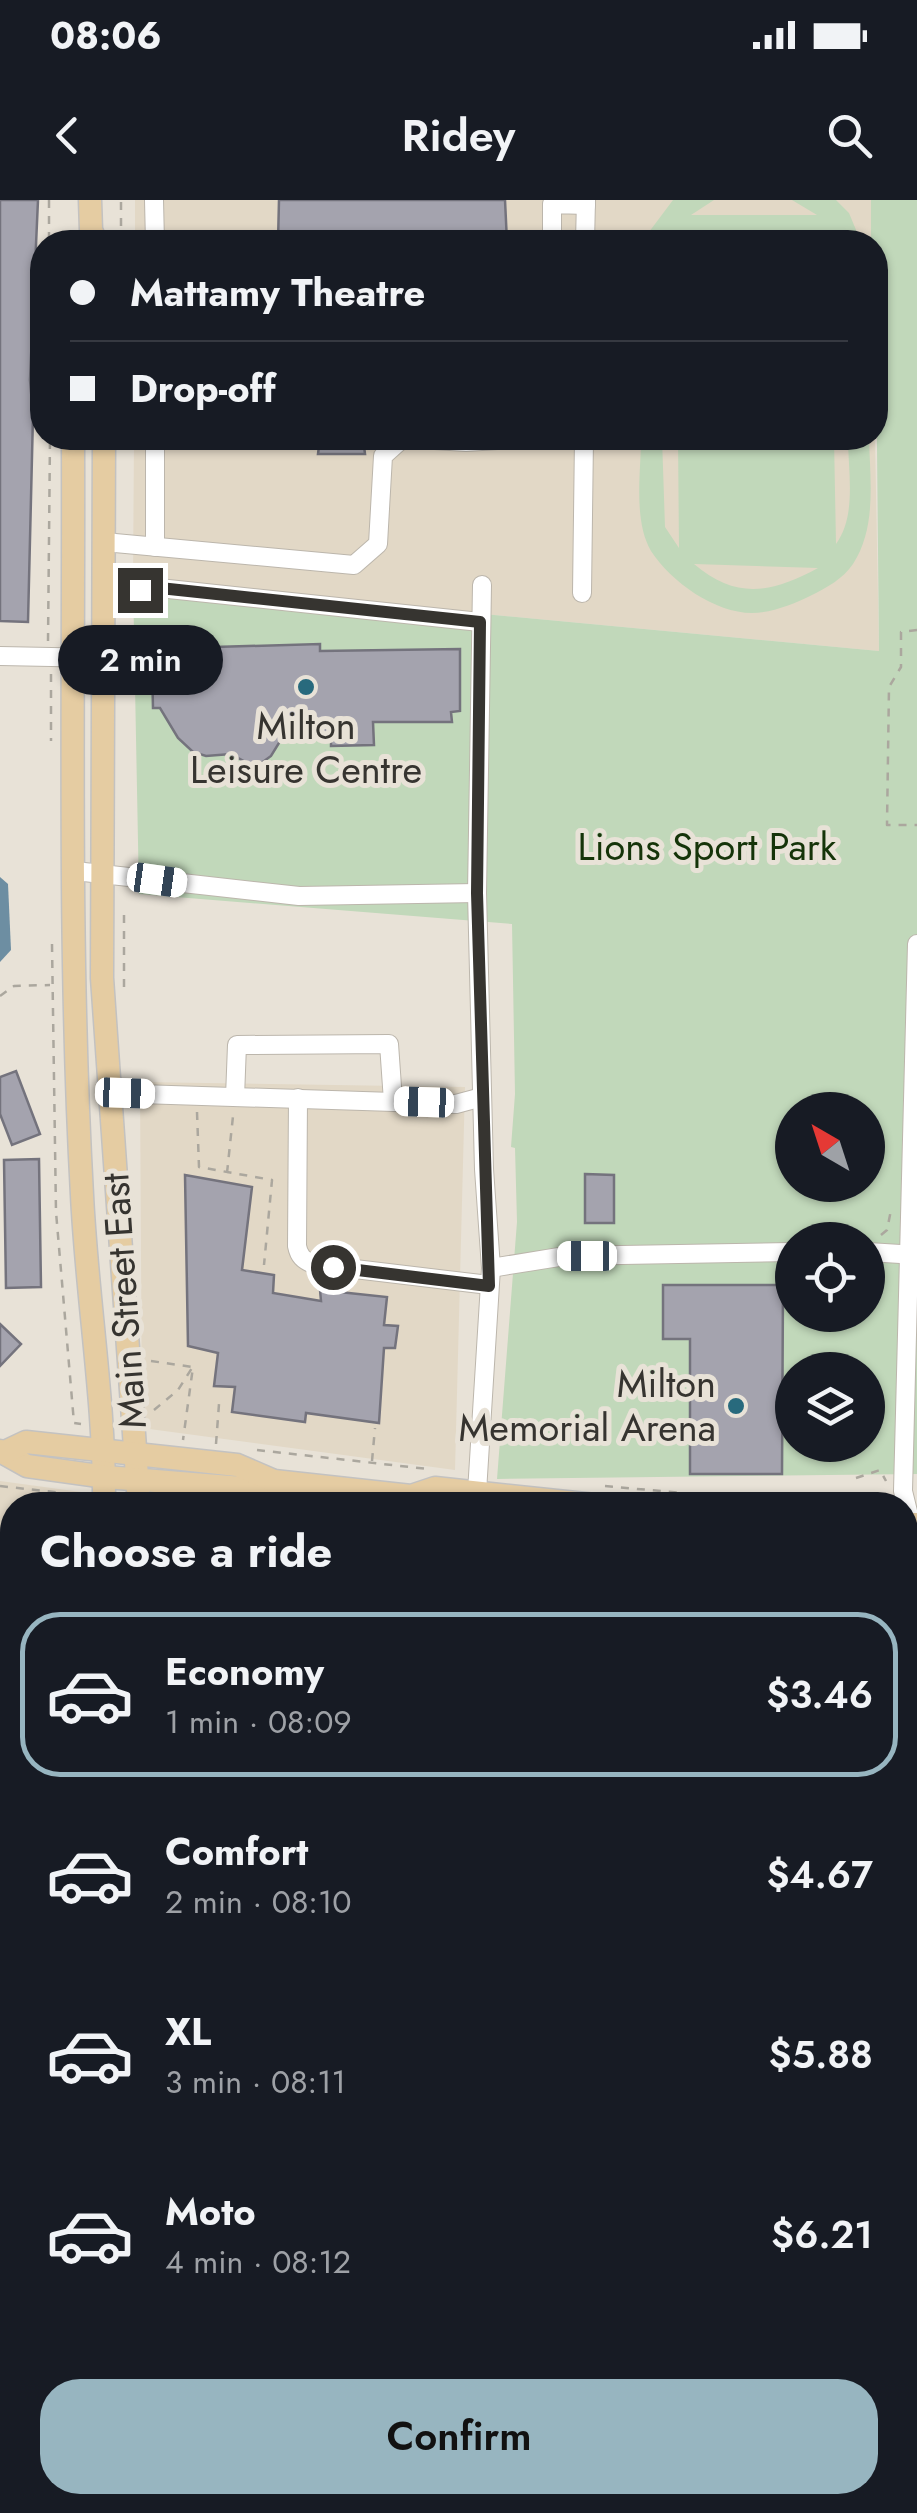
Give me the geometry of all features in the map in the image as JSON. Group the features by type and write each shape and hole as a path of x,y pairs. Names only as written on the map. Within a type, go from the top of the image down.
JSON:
{"main road":[{"path":"90,200 90,230"},
{"name":"Main Street East","path":"74,450 75,984 82,1198 120,1453"},
{"name":"Main Street East","path":"104,450 102,658 112,874 108,1092 121,1478 130,1492"},
{"path":"3,1452 26,1442 237,1465 274,1480 356,1492"},
{"path":"3,1452 27,1466 121,1478 242,1488 274,1480"},
{"name":"Main Street East","path":"112,1492 121,1478"},
{"path":"430,1492 436,1488 476,1492"}],"street":[{"path":"154,200 155,230"},
{"path":"552,230 552,204 586,202 585,230"},
{"path":"155,450 155,548"},
{"path":"104,542 354,565 378,544 383,456 390,450"},
{"path":"582,593 584,450"},
{"path":"476,1492 490,1277 477,893 482,585"},
{"path":"102,600 160,588 480,622"},
{"path":"0,656 102,658"},
{"path":"75,870 299,896 477,893"},
{"path":"903,1492 913,1255 917,944"},
{"path":"235,1097 237,1045 388,1044 393,1101"},
{"path":"108,1092 456,1104 482,1097"},
{"path":"298,1098 298,1246 299,1254 313,1264 490,1277 565,1256 775,1252"},
{"path":"885,1253 913,1255"},
{"path":"908,1310 917,1332"}],"path":[{"path":"49,200 49,230"},
{"path":"121,200 121,230"},
{"path":"917,630 901,632 901,667 889,688 886,825 917,825"},
{"path":"112,874 124,996"},
{"path":"0,996 14,986 75,984"},
{"path":"196,1096 199,1167 272,1180 264,1265"},
{"path":"227,1174 235,1097"},
{"path":"888,1230 890,1210"},
{"path":"138,1358 193,1367"},
{"path":"143,1418 178,1390 193,1367"},
{"path":"183,1442 193,1367"},
{"path":"216,1446 218,1404"},
{"path":"372,1462 374,1428"},
{"path":"856,1478 880,1470 890,1488 887,1492"},
{"path":"0,1486 58,1492"}],"shaded area":[{"path":"135,200 871,200 871,230 135,230"},
{"path":"134,450 875,450 879,651 133,581"},
{"path":"140,1082 465,1087 455,1470 142,1428"},
{"path":"0,1481 81,1492 0,1492"}],"green space":[{"path":"673,200 714,200 691,215 817,215 792,200 836,200 849,213 856,230 650,230"},
{"name":"Lions Sport Park","path":"871,200 917,200 917,1474 497,1479 517,1222 515,1148 511,1147 515,1094 512,924 139,894 133,581 879,651 877,450 888,450 888,230 871,230"},
{"path":"640,450 662,450 665,527 679,548 678,450 834,450 836,544 849,507 849,450 869,450 869,519 861,550 839,579 782,608 738,612 695,594 660,563 645,539 639,481","holes":["694,564 818,568 785,583 740,588 710,576"]}],"water":[{"path":"0,877 8,884 11,950 0,962"}],"building":[{"path":"0,200 38,200 37,230 30,230 32,450 28,622 0,621"},
{"path":"279,200 505,200 506,230 278,230"},
{"path":"318,450 364,450 365,454 318,454"},
{"name":"Milton Leisure Centre","path":"320,644 320,651 460,649 460,711 451,712 452,722 373,722 374,745 331,746 331,737 282,738 271,756 260,764 249,764 231,754 206,756 193,752 178,738 160,708 153,708 152,666 216,665 215,647"},
{"path":"16,1071 40,1134 12,1145 0,1114 0,1077"},
{"path":"39,1159 41,1287 6,1288 4,1160"},
{"path":"585,1174 614,1175 614,1223 585,1223"},
{"path":"185,1175 252,1187 242,1270 274,1275 273,1293 321,1301 320,1290 387,1297 384,1325 398,1326 395,1348 384,1348 379,1423 306,1413 305,1422 232,1412 235,1387 214,1386 218,1353 188,1346"},
{"name":"Milton Memorial Arena","path":"663,1285 775,1285 775,1332 783,1332 783,1352 775,1352 775,1462 782,1462 782,1474 690,1474 690,1339 663,1339"},
{"path":"0,1324 21,1344 0,1366"}],"place":[{"name":"Milton Leisure Centre","path":"306,687"},
{"name":"Milton Memorial Arena","path":"736,1406"}],"route":[{"path":"140,590 160,588 480,622 477,893 489,1286 333,1267"}]}
